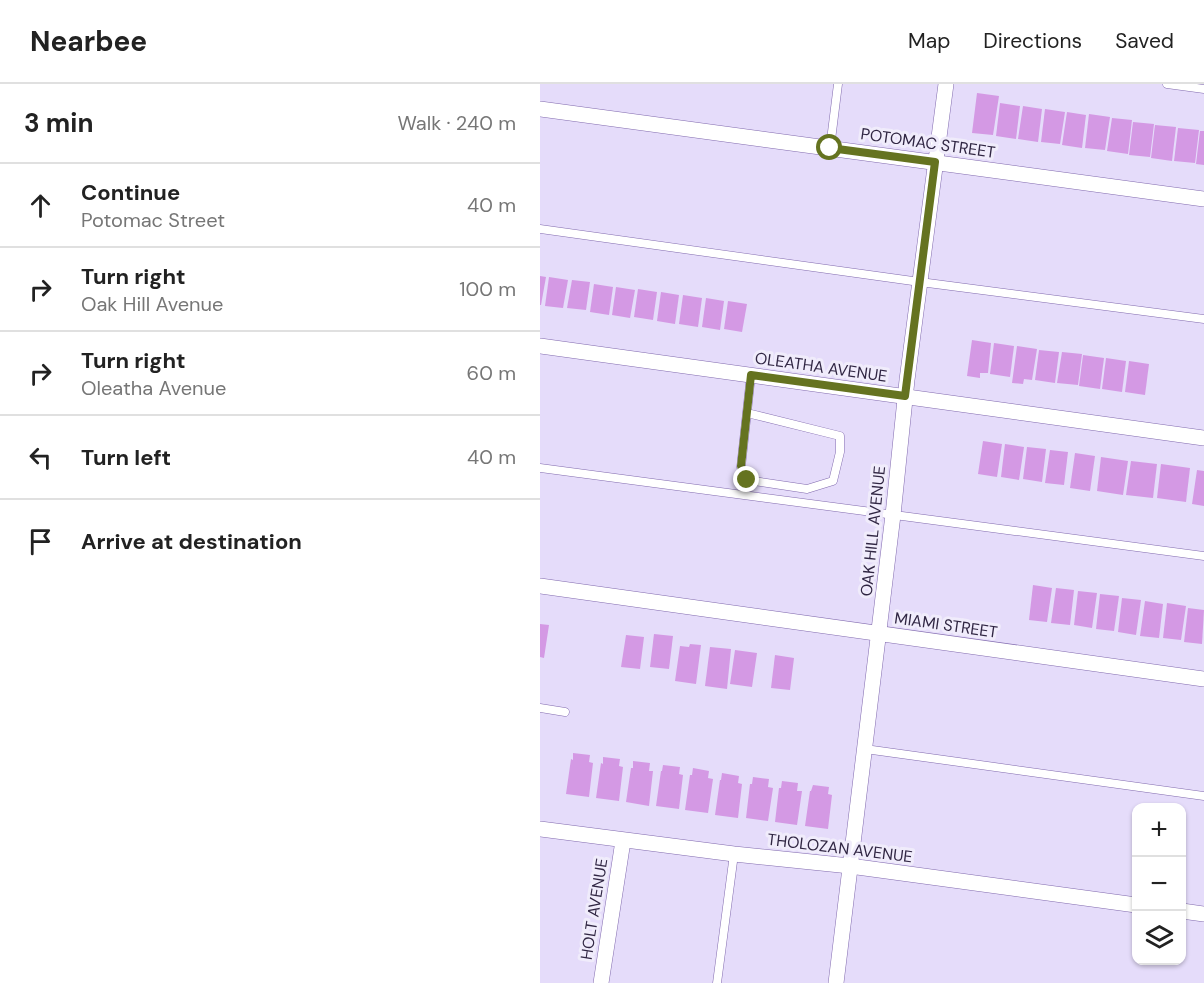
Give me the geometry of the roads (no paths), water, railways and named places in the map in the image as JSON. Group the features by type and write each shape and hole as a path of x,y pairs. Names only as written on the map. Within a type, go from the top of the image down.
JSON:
{"street":[{"name":"OAK HILL AVENUE","path":"836,983 893,515 905,396 946,84"},
{"name":"POTOMAC STREET","path":"540,109 1204,199"},
{"name":"OLEATHA AVENUE","path":"540,346 1204,438"},
{"name":"MIAMI STREET","path":"540,586 1204,679"},
{"name":"THOLOZAN AVENUE","path":"540,829 622,841 850,866 1132,904"},
{"name":"HOLT AVENUE","path":"601,983 622,841"},
{"path":"1186,912 1204,914"}],"lane":[{"path":"830,148 838,84"},
{"path":"1167,84 1204,89"},
{"path":"540,229 1204,319"},
{"path":"747,413 840,436 840,452 833,481 807,489 747,480 741,466 751,375"},
{"path":"540,468 1204,556"},
{"path":"540,708 565,712"},
{"path":"865,749 1204,796"},
{"path":"717,983 734,854"}]}
